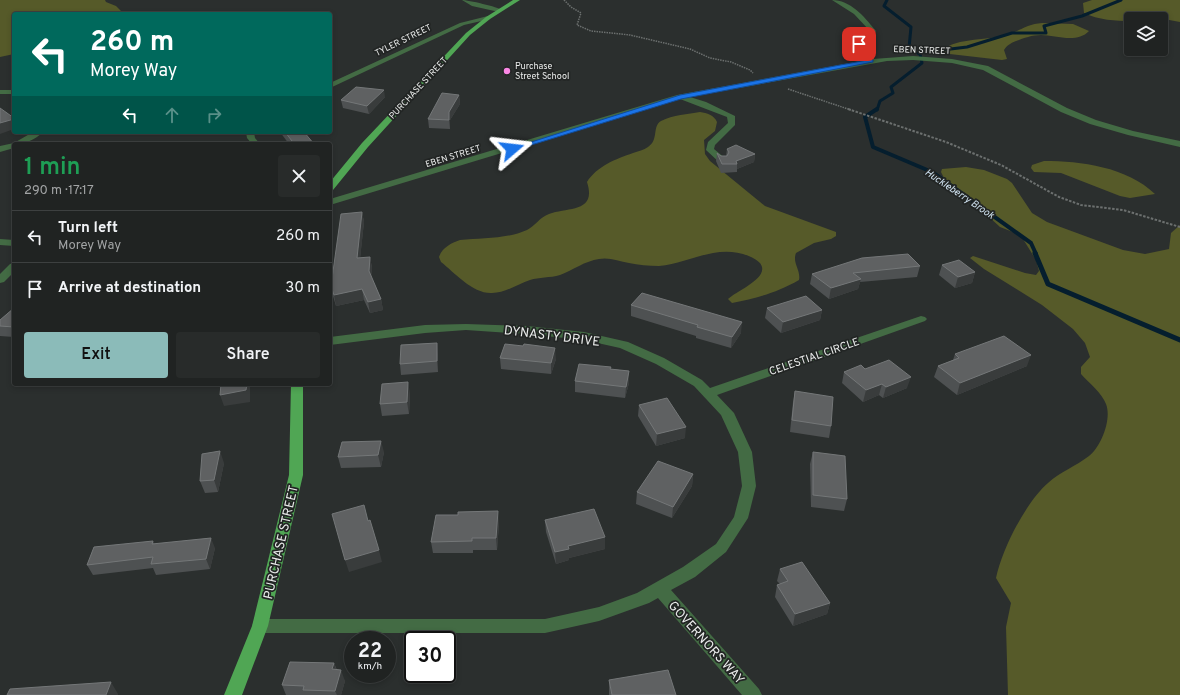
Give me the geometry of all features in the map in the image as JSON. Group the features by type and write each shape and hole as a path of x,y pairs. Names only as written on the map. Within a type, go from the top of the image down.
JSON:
{"main road":[{"name":"PURCHASE STREET","path":"332,185 364,145 468,34 499,10 517,0"},
{"name":"PURCHASE STREET","path":"233,695 260,626 296,475 297,386"}],"street":[{"path":"465,0 474,5 499,10"},
{"path":"835,0 845,4 857,13 873,31 871,35 859,44 858,48 871,61"},
{"name":"TYLER STREET","path":"332,85 462,24 488,18"},
{"name":"EBEN STREET","path":"332,201 680,97 871,61 913,58 952,61 985,68 1045,101 1087,120 1131,133 1180,144"},
{"path":"0,92 12,92"},
{"path":"680,97 703,104 731,116 732,123 711,144 710,150 723,161"},
{"path":"21,142 36,134"},
{"path":"0,149 12,146"},
{"path":"0,242 12,243"},
{"path":"0,280 12,268"},
{"name":"CELESTIAL CIRCLE","path":"708,393 921,319"},
{"name":"DYNASTY DRIVE","path":"260,626 545,626 599,614 643,598 689,572 721,548 741,518 749,486 745,452 727,413 698,383 660,360 624,345 584,336 527,330 466,327 425,329 332,341"},
{"name":"GOVERNORS WAY","path":"660,589 753,695"}],"path":[{"path":"564,0 571,7 581,13 577,25 591,31 630,35 690,49 710,58 731,62 750,70 764,80 952,145 1001,165 1059,197 1081,205 1123,210 1180,227"}],"green space":[{"path":"0,0 105,0 106,2 116,6 122,12 12,12 12,54 0,57"},
{"path":"1092,0 1180,0 1180,22 1168,20 1168,12 1124,12 1124,21 1107,20 1084,13 1083,3"},
{"path":"1042,23 1073,24 1089,31 1084,35 1072,38 1041,35 1025,38 1009,44 1004,50 1007,59 1002,60 941,53 945,48 960,42 1003,36 1031,25"},
{"path":"700,112 710,115 717,122 715,131 704,140 705,154 710,161 765,206 836,232 836,236 831,239 814,243 796,253 795,260 799,273 799,280 766,294 732,303 728,299 755,281 762,272 762,267 756,260 739,253 716,252 659,266 647,266 610,259 599,259 560,275 533,279 507,290 492,293 471,287 441,262 439,257 442,251 450,244 457,241 503,237 519,233 530,228 546,215 579,207 588,199 589,192 587,182 601,167 648,147 655,137 658,123 661,121 675,116"},
{"path":"1044,161 1073,162 1103,167 1131,177 1155,194 1130,198 1120,196 1061,173 1034,172 1031,168 1032,165"},
{"path":"966,167 984,170 1007,179 1012,183 1032,213 1047,222 1123,250 1145,254 1169,249 1171,233 1180,225 1180,695 1008,695 1006,627 1011,603 996,578 999,566 1009,540 1031,502 1048,483 1093,452 1101,440 1108,417 1106,404 1102,396 1081,374 1081,367 1090,357 1085,343 1073,329 1042,305 984,269 970,258 973,256 1025,273 1036,275 1039,271 1036,260 1023,239 1018,234 1000,227 945,180 941,172 942,169"}],"building":[{"path":"356,87 384,90 367,106 341,100"},
{"path":"442,93 459,95 449,112 449,120 428,119"},
{"path":"0,108 12,117 12,120 0,123"},
{"path":"287,134 306,134 312,142 291,142 292,141"},
{"path":"736,145 755,154 736,161 737,164 722,164 717,153 721,156 727,156 729,152 727,149"},
{"path":"362,212 357,258 370,257 369,271 381,299 368,302 362,289 334,295 332,289 332,279 341,214"},
{"path":"908,254 920,266 853,273 861,279 831,288 812,274 862,258"},
{"path":"959,260 975,272 958,277 942,265"},
{"path":"642,293 742,322 732,337 697,327 698,325 631,305"},
{"path":"806,296 822,310 783,322 767,308"},
{"path":"12,310 12,327 0,326 0,320"},
{"path":"1004,336 1031,355 960,383 938,366 959,358 955,354"},
{"path":"437,343 437,361 400,364 401,345"},
{"path":"505,344 523,346 524,344 555,348 551,363 500,358"},
{"path":"889,360 911,377 886,387 882,384 866,390 844,372 861,365 865,369"},
{"path":"579,364 611,367 610,369 629,371 626,387 575,381"},
{"path":"408,382 407,402 380,404 382,384"},
{"path":"221,386 247,386 246,390 220,395"},
{"path":"795,391 833,397 831,426 792,420"},
{"path":"667,398 686,427 657,434 639,405"},
{"path":"381,441 378,455 338,457 342,442"},
{"path":"220,451 214,480 200,481 202,454"},
{"path":"813,452 845,456 847,499 813,495"},
{"path":"658,461 693,474 673,507 637,492"},
{"path":"364,505 368,521 370,520 379,550 345,560 332,514"},
{"path":"594,509 605,537 568,546 569,549 555,552 545,520"},
{"path":"498,511 496,538 472,538 472,541 431,542 436,515 458,515 458,512"},
{"path":"211,538 206,559 151,564 153,557 87,565 94,547 153,541 152,544"},
{"path":"802,562 830,603 795,614 777,585 788,581 780,569"},
{"path":"290,662 334,663 332,669 341,670 335,691 303,690 304,686 282,685"},
{"path":"668,670 676,695 612,695 609,680"},
{"path":"111,682 106,695 7,695 10,689"}],"waterway":[{"name":"Huckleberry Brook","path":"887,0 884,6 911,27 909,48 918,53"},
{"path":"918,53 967,47 1012,33 1046,33 1044,26 1082,16 1121,0"},
{"name":"Huckleberry Brook","path":"877,110 880,101 893,93 891,87 922,63 920,54 918,53"},
{"name":"Huckleberry Brook","path":"877,109 865,117 873,147 932,172 1031,243 1036,254"},
{"name":"Huckleberry Brook","path":"1035,253 1048,284 1180,340"}],"place":[{"name":"Purchase Street School","path":"507,71"}],"route":[{"path":"512,149 680,97 871,61 860,51 858,48 859,44"}]}
